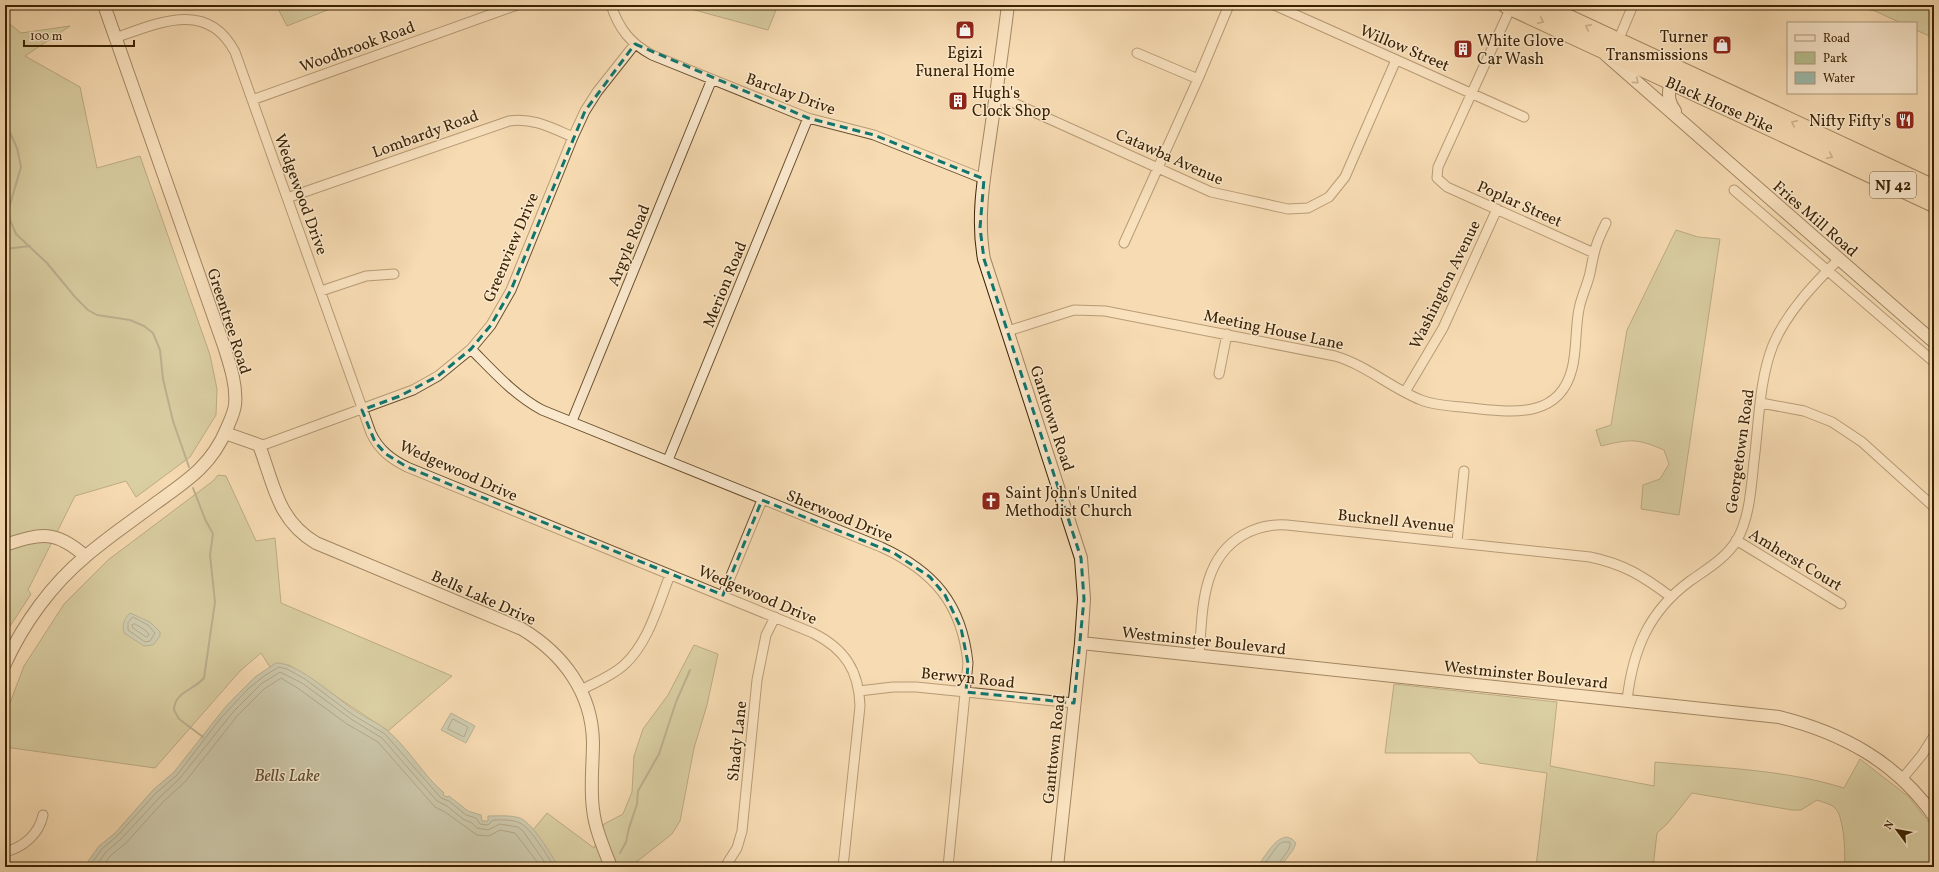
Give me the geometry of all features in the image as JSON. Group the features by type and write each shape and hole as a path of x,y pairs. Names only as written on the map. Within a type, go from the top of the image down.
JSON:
{"highway":[{"name":"Black Horse Pike","path":"1541,5 1934,188"},
{"name":"Black Horse Pike","path":"1509,6 1934,204"},
{"path":"1854,167 1862,166 1894,178 1904,178 1907,176"}],"street":[{"name":"Greentree Road","path":"5,664 21,635 43,602 85,556 200,470 212,456 225,433 235,405 232,370 104,5"},
{"name":"Woodbrook Road","path":"252,100 517,5"},
{"name":"Barclay Drive","path":"611,5 620,28 634,44 652,55 808,118 874,135 984,179"},
{"name":"Ganttown Road","path":"1008,5 984,179 980,228 981,244 984,259 1082,558 1084,599 1081,643 1057,867"},
{"path":"1124,242 1198,79 1229,5"},
{"name":"Willow Street","path":"1274,5 1524,117"},
{"path":"1618,41 1633,5"},
{"path":"1471,92 1509,6"},
{"name":"Wedgewood Drive","path":"115,38 180,16 194,16 210,22 223,32 232,45 321,291 362,410 371,433 378,445 386,454 399,463 813,633 835,646 850,666 859,691 859,714 843,867"},
{"name":"Greenview Drive","path":"259,445 266,444 400,396 424,384 451,367 471,349 494,320 511,290 573,137 591,101 634,44"},
{"name":"Fries Mill Road","path":"1596,47 1679,117 1934,342"},
{"path":"1137,53 1198,79"},
{"name":"Catawba Avenue","path":"996,98 1014,103 1221,196 1288,209 1308,208 1318,205 1329,197 1345,177 1396,60"},
{"name":"Fries Mill Road","path":"1667,64 1671,82 1668,100 1679,117"},
{"name":"Argyle Road","path":"572,422 712,80"},
{"name":"Poplar Street","path":"1471,92 1438,167 1437,178 1446,187 1594,253"},
{"name":"Merion Road","path":"668,460 808,118"},
{"name":"Lombardy Road","path":"287,198 509,120 524,119 533,121 573,137"},
{"name":"Fries Mill Road","path":"1734,190 1934,362"},
{"name":"Washington Avenue","path":"1406,392 1444,328 1497,209"},
{"name":"Meeting House Lane","path":"1008,331 1060,313 1089,309 1112,312 1341,358 1361,366 1406,392 1435,404 1515,412 1535,409 1552,400 1562,389 1571,371 1579,309 1589,279 1594,253 1606,223"},
{"name":"Georgetown Road","path":"1628,700 1632,665 1641,641 1654,616 1671,596 1718,562 1736,540 1741,530 1749,506 1761,403 1767,366 1776,338 1789,316 1839,259"},
{"path":"321,291 366,276 394,274"},
{"path":"1219,374 1227,334"},
{"name":"Sherwood Drive","path":"471,349 508,386 527,402 542,410 894,553 912,563 930,578 945,595 961,628 968,662 948,867"},
{"path":"1761,403 1804,410 1824,417 1862,442 1934,507"},
{"path":"225,433 259,445"},
{"name":"Bells Lake Drive","path":"259,445 280,502 292,524 306,537 316,543 522,629 556,654 581,690 588,709 592,728 593,811 611,867"},
{"path":"1457,542 1464,471"},
{"path":"723,596 762,500"},
{"name":"Bucknell Avenue","path":"1199,655 1205,592 1212,567 1226,548 1240,537 1255,529 1272,525 1287,524 1590,557 1606,560 1636,572 1671,596"},
{"path":"5,545 28,538 49,536 68,542 85,556"},
{"name":"Amherst Court","path":"1736,540 1841,604"},
{"path":"581,690 614,672 634,654 645,635 670,574"},
{"name":"Shady Lane","path":"725,867 737,848 742,831 757,680 766,635 774,617"},
{"name":"Westminster Boulevard","path":"1081,643 1759,714 1808,724 1831,733 1850,743 1881,762 1902,779 1919,796 1934,816"},
{"name":"Berwyn Road","path":"859,691 902,686 1074,704"},
{"path":"1902,779 1922,755 1934,736"},
{"path":"5,852 33,836 41,823 43,815"}],"highlighted area":[{"path":"635,44 808,118 874,135 984,179 980,228 984,259 1081,558 1084,599 1074,703 966,692 968,663 961,628 945,595 930,577 894,553 762,500 723,595 407,467 386,454 375,442 362,410 400,396 438,376 471,349 491,325 511,290 585,111"}],"green space":[{"path":"276,5 340,5 287,26"},
{"path":"676,5 731,5 734,8 737,5 778,5 768,30"},
{"path":"1846,5 1934,5 1934,38 1917,30 1917,22 1899,22 1875,11"},
{"path":"5,20 21,33 70,26 25,56 80,87 97,168 140,156 210,355 217,389 216,415 190,457 136,497 126,481 75,496 28,590 31,594 5,634"},
{"path":"1676,230 1698,237 1720,239 1679,515 1641,509 1643,485 1660,479 1669,464 1664,450 1646,443 1633,441 1601,446 1596,430 1611,425 1627,330"},
{"path":"218,475 226,476 256,541 275,538 281,603 452,676 388,731 289,665 270,667 261,653 240,671 155,768 5,747 5,716 24,666 64,604 108,560 213,481"},
{"path":"694,645 718,654 707,705 694,748 680,821 672,834 630,867 559,867 533,830 547,813 594,848 604,824 623,814 632,792 634,756 643,729 668,695"},
{"path":"1394,684 1557,702 1550,766 1654,786 1655,762 1774,773 1844,788 1860,759 1909,797 1931,825 1934,824 1934,867 1844,867 1844,836 1838,812 1831,805 1817,800 1801,810 1792,810 1692,793 1667,824 1657,833 1653,867 1536,867 1547,773 1479,763 1470,753 1385,753"}],"water":[{"path":"130,613 150,622 160,632 160,636 153,645 144,646 124,633 124,622"},
{"name":"Bells Lake","path":"276,663 285,664 306,675 357,712 384,728 396,738 429,778 444,793 443,795 447,797 449,796 468,811 481,815 482,821 488,821 488,816 508,816 520,818 525,821 531,826 559,867 84,867 99,846 115,833 153,790 174,772 227,705 255,677"},
{"path":"451,713 475,726 466,743 441,730"},
{"path":"1287,837 1296,843 1293,850 1280,867 1257,867 1274,844 1282,838"}],"waterway":[{"path":"5,122 17,148 21,167 9,208 10,220 16,234 47,263 75,297 88,310 97,315 130,320 144,326 153,333 160,350 163,379 173,421 189,467"},
{"path":"5,249 30,246"},
{"path":"193,488 205,519 213,534 210,555 215,602 204,678 177,699 174,710 179,719 203,737"},
{"path":"620,853 626,842 637,804 638,791 659,754 676,702 690,670"},
{"path":"593,867 601,865"}],"place":[{"name":"Egizi Funeral Home","path":"965,30"},
{"name":"Turner Transmissions","path":"1722,45"},
{"name":"White Glove Car Wash","path":"1463,49"},
{"name":"Hugh's Clock Shop","path":"958,101"},
{"name":"Nifty Fifty's","path":"1905,120"},
{"name":"Saint John's United Methodist Church","path":"991,501"}]}
